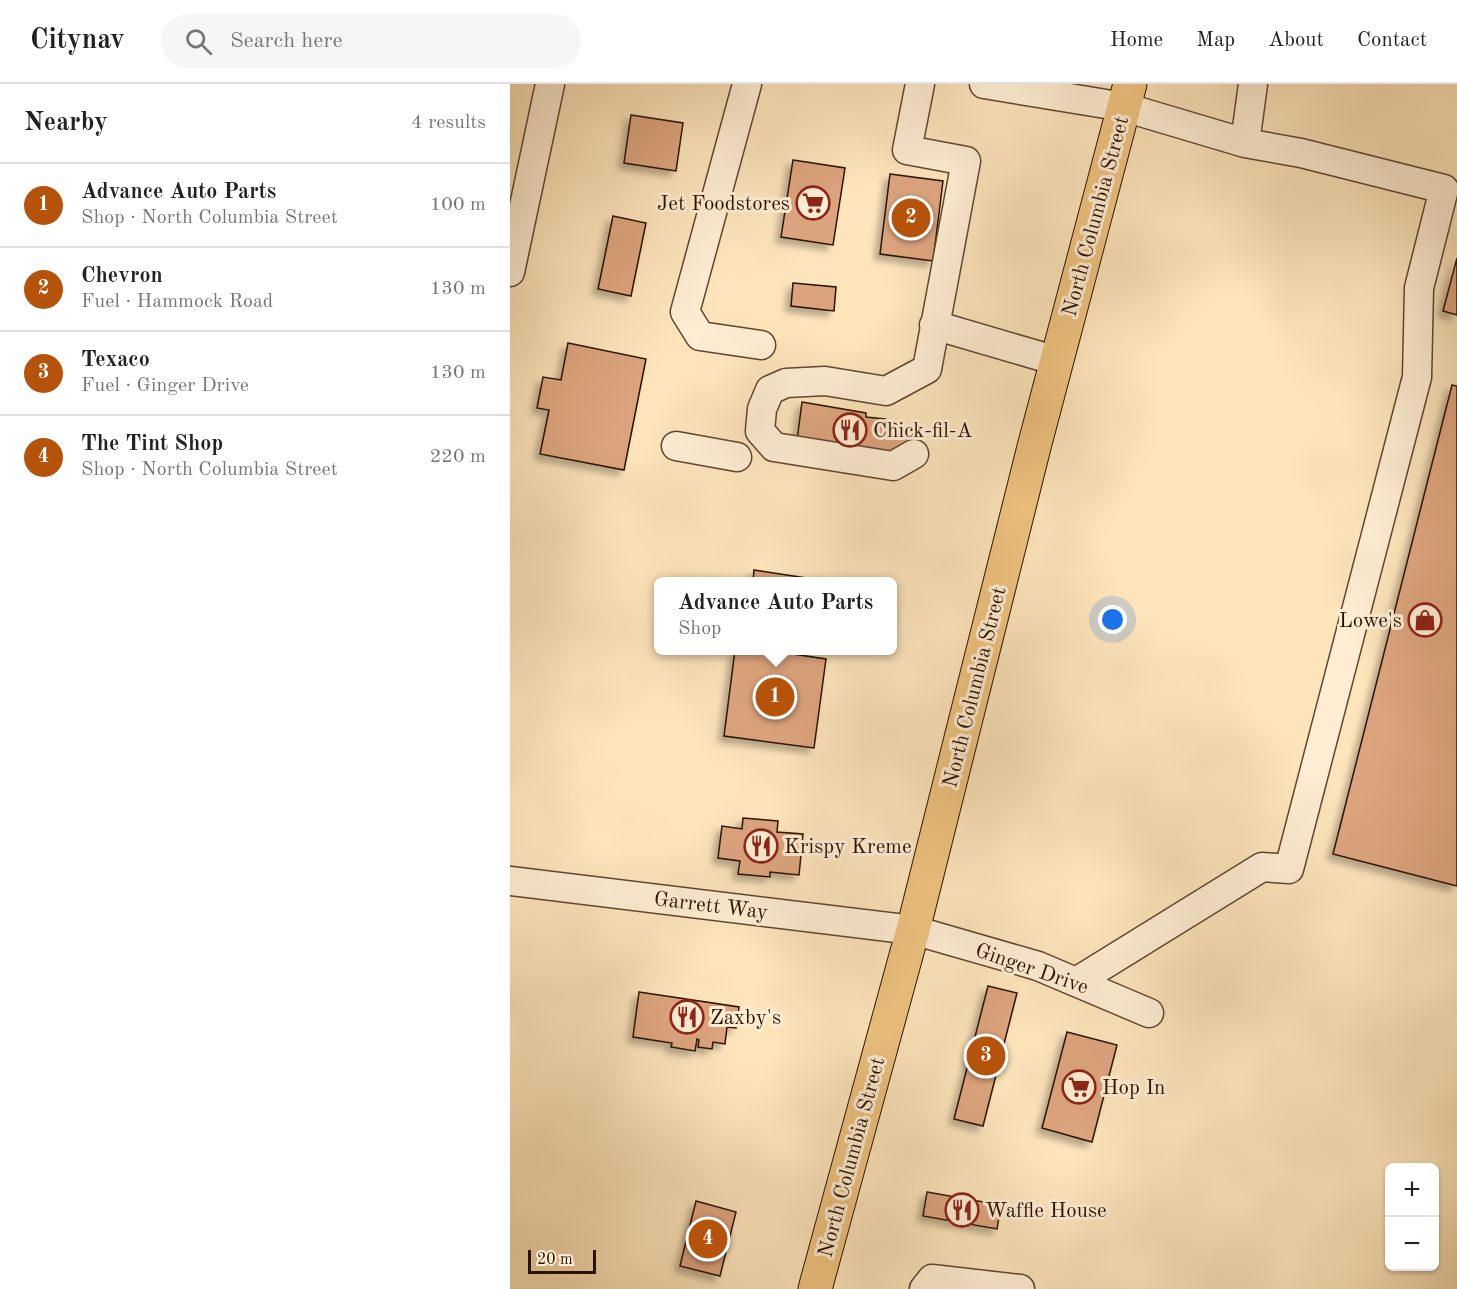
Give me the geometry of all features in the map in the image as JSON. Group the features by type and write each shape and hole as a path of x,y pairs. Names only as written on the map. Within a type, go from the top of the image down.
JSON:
{"main road":[{"name":"North Columbia Street","path":"815,1289 913,930 1057,360 1127,96"}],"street":[{"path":"510,272 550,84"},
{"path":"747,84 685,312 700,336 761,345"},
{"path":"914,454 893,466 774,447 760,431 762,409 770,390 786,383 825,381 886,391 927,369 966,161 907,150 920,84"},
{"path":"984,84 1127,96 1245,143 1301,153 1444,189 1419,288 1417,376 1289,869 1262,867 1076,982"},
{"path":"1245,143 1253,84"},
{"path":"934,325 1057,360"},
{"path":"676,446 737,457"},
{"name":"Garrett Way","path":"510,881 913,930"},
{"name":"Ginger Drive","path":"913,930 1038,966 1149,1013"},
{"path":"924,1289 932,1279 1020,1289"}],"building":[{"path":"631,115 683,123 676,171 624,163"},
{"name":"Jet Foodstores","path":"793,160 845,168 833,245 781,237"},
{"path":"890,174 943,181 933,261 880,254"},
{"path":"613,216 646,223 631,296 598,289"},
{"path":"1457,258 1457,315 1443,311"},
{"path":"793,283 836,287 834,311 791,306"},
{"path":"568,343 646,359 624,470 540,454 549,410 537,408 543,377 561,380"},
{"name":"Lowe's","path":"1452,385 1457,386 1457,886 1333,854"},
{"name":"Chick-fil-A","path":"802,402 866,413 866,417 885,419 898,425 907,434 910,442 880,459 796,448"},
{"path":"754,570 800,577 753,577"},
{"path":"734,655 799,655 826,659 814,748 724,736"},
{"name":"Krispy Kreme","path":"743,818 778,821 777,832 803,834 799,875 770,872 770,877 738,874 740,861 718,858 722,826 742,829"},
{"path":"988,986 1017,993 983,1126 954,1119"},
{"name":"Zaxby's","path":"639,992 739,1007 736,1028 727,1027 725,1044 713,1042 712,1049 698,1047 699,1040 697,1039 695,1051 671,1047 672,1043 633,1037"},
{"name":"Hop In","path":"1067,1032 1117,1045 1092,1142 1042,1128"},
{"name":"Waffle House","path":"927,1192 1001,1205 997,1229 923,1216"},
{"path":"696,1201 736,1212 720,1276 680,1266"}],"place":[{"name":"Jet Foodstores","path":"813,203"},
{"name":"Chevron","path":"911,218"},
{"name":"Chick-fil-A","path":"850,430"},
{"name":"Lowe's","path":"1425,620"},
{"name":"Advance Auto Parts","path":"775,697"},
{"name":"Krispy Kreme","path":"761,846"},
{"name":"Zaxby's","path":"687,1017"},
{"name":"Texaco","path":"986,1056"},
{"name":"Hop In","path":"1079,1087"},
{"name":"Waffle House","path":"962,1210"},
{"name":"The Tint Shop","path":"708,1239"}]}
